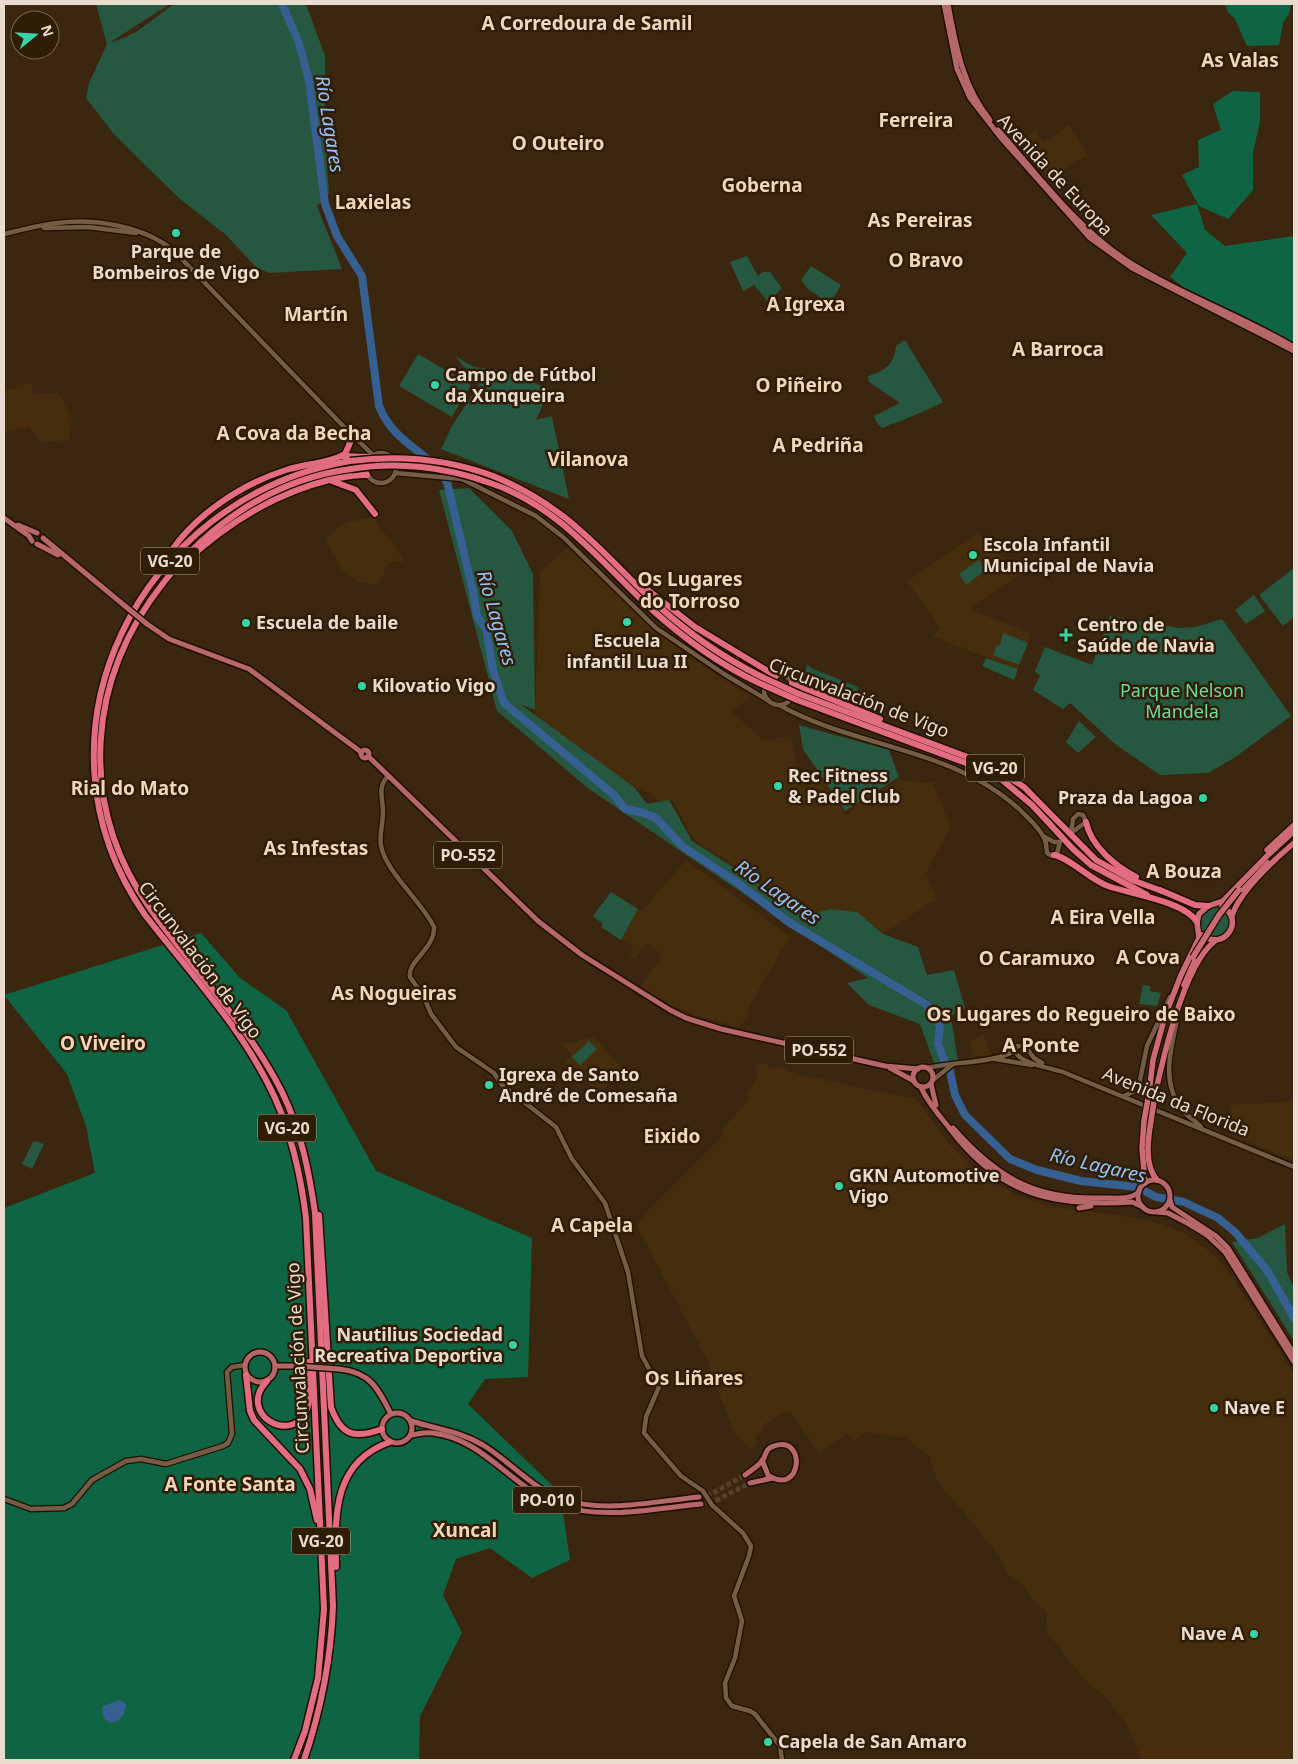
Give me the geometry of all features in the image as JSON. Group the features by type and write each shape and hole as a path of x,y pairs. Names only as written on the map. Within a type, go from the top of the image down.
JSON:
{"highway":[{"path":"342,456 350,446 347,430"},
{"path":"158,575 172,550 189,529 220,504 249,486 284,470 342,456 372,456"},
{"name":"Circunvalación de Vigo","path":"294,1760 313,1701 321,1652 324,1609 306,1218 298,1167 289,1135 275,1098 249,1050 174,946 141,895 122,858 113,835 102,791 94,728 108,666 124,628 158,575 196,535 242,501 294,476 386,458 419,459 452,464 493,476 536,497 562,514 683,627 760,680"},
{"name":"Circunvalación de Vigo","path":"96,752 106,698 115,666 128,637 155,593 199,542 250,504 307,479 350,465 420,467 459,473 490,483 527,500 559,521 584,541 648,606 678,632 721,662 798,697 966,763 1000,779 1032,805 1086,861 1106,875 1148,896"},
{"path":"155,593 198,550 247,514 291,492 331,480 367,475"},
{"path":"331,480 356,490 374,514"},
{"path":"610,557 694,627 776,676"},
{"path":"792,684 920,737"},
{"name":"Circunvalación de Vigo","path":"798,697 920,737 971,757 1009,776 1032,795 1072,838 1096,860 1132,880 1162,891"},
{"path":"1086,822 1090,834 1108,857 1124,870 1162,891 1195,905 1217,905 1226,908 1232,916"},
{"path":"1152,1094 1159,1055 1169,1022 1188,974 1211,932 1260,858 1294,825"},
{"path":"1238,891 1267,856 1294,832"},
{"path":"1217,905 1238,891 1294,837"},
{"path":"1152,1094 1170,1032 1187,986 1202,956 1206,949 1215,941 1223,939 1230,933 1233,925 1232,916 1236,905 1275,860 1294,843"},
{"path":"1054,856 1063,858 1081,872 1107,886 1148,896 1187,912 1197,922 1200,932 1204,937 1215,941"},
{"path":"1197,922 1202,910 1208,906"},
{"path":"1145,1183 1142,1148 1148,1121 1160,1034 1181,975 1194,950 1200,932"},
{"name":"Circunvalación de Vigo","path":"174,946 259,1051 282,1093 293,1118 310,1172 315,1214 333,1606 332,1640 325,1686 316,1725 304,1760"},
{"path":"1148,1121 1150,1163 1157,1180"},
{"path":"310,1172 315,1186 320,1228 332,1407 338,1423 352,1434 364,1435 382,1429"},
{"path":"267,1381 258,1396 258,1407 263,1416 271,1423 280,1426 288,1426 298,1421 304,1415 309,1403 308,1333 311,1319"},
{"path":"246,1375 250,1412 254,1420 300,1469 310,1488 321,1530"},
{"path":"333,1606 337,1582 336,1511 342,1488 358,1462 371,1450 390,1442"}],"main road":[{"name":"Avenida de Europa","path":"944,4 958,69 970,98 995,132 1090,238 1132,268 1294,351"},
{"name":"Avenida de Europa","path":"948,4 961,67 978,105 1085,227 1110,248 1142,270 1294,347"},
{"path":"89,223 111,230"},
{"path":"4,234 62,224 89,223 116,226 163,242 174,251 372,456"},
{"path":"62,224 140,233"},
{"path":"383,453 389,456 395,464 395,473 389,481 380,484 374,482 367,475 366,466 372,456 383,453"},
{"path":"395,473 459,478 530,512 550,526 656,628 750,691 810,721 932,758 970,775 1015,806 1043,836 1054,843"},
{"name":"PO-552","path":"4,517 41,535 42,538 124,606 169,639 249,670 361,752 368,751 368,756 448,835 555,935 594,963 670,1010 721,1029 885,1066"},
{"name":"PO-552","path":"4,517 35,542 72,562"},
{"path":"36,533 32,536 35,542 42,538"},
{"path":"769,702 765,688 769,680 776,676 785,677 792,684 793,694 787,703 779,705"},
{"path":"750,691 765,688"},
{"path":"787,703 793,713"},
{"path":"388,776 381,785 380,791 383,815 380,832 382,853 434,927 432,941 412,967 410,977 424,997 431,1014 456,1047 494,1073 502,1085 556,1127 572,1159 605,1203 628,1272 638,1322 642,1356 659,1387 646,1418 644,1433 681,1476 703,1491 712,1505 743,1533 750,1546 749,1556 734,1596 742,1621 735,1658 725,1683 726,1698 732,1706 754,1713 780,1746 782,1758 788,1760"},
{"path":"1043,836 1047,853 1054,856 1058,852 1060,842 1046,846"},
{"path":"1124,1096 1138,1090 1150,1035 1181,975"},
{"path":"1187,986 1175,1027 1168,1075 1177,1102 1186,1114 1202,1128"},
{"path":"1022,1045 1028,1051 1022,1058 1017,1056 1015,1051 1017,1046 1022,1045"},
{"name":"Avenida da Florida","path":"994,1059 1015,1051"},
{"name":"Avenida da Florida","path":"1028,1051 1046,1066"},
{"name":"Avenida da Florida","path":"1004,1060 1022,1058 1046,1066 1124,1096 1294,1167"},
{"name":"Avenida da Florida","path":"928,1068 994,1059 1046,1066"},
{"path":"885,1066 928,1068 932,1073 934,1103 946,1120 979,1156 1012,1180 1053,1195 1080,1199 1138,1194"},
{"path":"885,1066 914,1081 976,1159 1009,1182 1040,1197 1056,1200 1106,1203 1132,1202 1147,1211 1168,1213 1207,1235 1225,1252 1294,1362"},
{"name":"Avenida da Florida","path":"932,1082 944,1066"},
{"path":"914,1081 914,1074 918,1069"},
{"path":"921,1088 932,1082"},
{"path":"1138,1194 1145,1183 1157,1180 1165,1185 1170,1204 1216,1236 1228,1248 1294,1354"},
{"path":"1138,1194 1143,1207"},
{"path":"1079,1208 1106,1203"},
{"path":"1157,1212 1170,1204"},
{"path":"4,1499 31,1509 64,1508 72,1504 92,1480 126,1461 141,1459 166,1464 223,1446 228,1443 232,1434 227,1372 232,1367 244,1364 250,1355 261,1352 272,1357 275,1366 272,1376 267,1381 257,1382 246,1375 244,1364"},
{"path":"275,1366 339,1369 357,1372 369,1379 391,1414"},
{"path":"391,1414 402,1414 411,1421 411,1435 403,1442 390,1442 382,1429 384,1420 391,1414"},
{"name":"PO-010","path":"411,1421 443,1428 472,1439 485,1446 533,1485 566,1500 604,1505 699,1497"},
{"name":"PO-010","path":"411,1435 434,1433 462,1442 488,1457 531,1492 573,1509 605,1512 702,1504"},
{"path":"745,1475 774,1446 785,1445 794,1452 798,1463 794,1473 784,1479 773,1478 750,1482"},
{"path":"762,1460 765,1471 773,1478"}],"shaded area":[{"path":"1069,125 1087,155 1050,179 1019,143 1035,131 1043,142"},
{"path":"32,383 33,394 55,393 62,397 72,421 68,440 41,443 29,427 4,431 4,391"},
{"path":"373,517 406,562 389,562 378,585 359,582 342,570 326,540 338,527 349,522"},
{"path":"977,533 1022,574 970,609 1031,634 1018,669 931,636 940,629 907,581"},
{"path":"568,547 651,627 683,652 750,697 732,712 764,740 791,736 801,787 824,780 846,815 850,813 856,804 899,780 933,783 951,827 926,873 936,899 883,934 857,912 829,909 807,915 694,839 672,800 660,802 650,793 626,783 560,740 535,715 540,572"},
{"path":"686,860 790,936 747,1010 750,1016 738,1027 694,1015 665,1002 640,987 662,956 647,942 635,959 630,955 633,946 621,940 638,909 642,911"},
{"path":"983,1034 991,1055 973,1056 969,1042"},
{"path":"593,1036 629,1076 620,1083 617,1079 596,1093 585,1080 579,1087 575,1084 582,1076 565,1062 572,1054 562,1043 573,1043"},
{"path":"756,1063 768,1065 771,1068 782,1067 796,1074 916,1099 950,1145 971,1166 996,1184 1017,1195 1049,1206 1131,1217 1161,1224 1187,1235 1213,1254 1230,1273 1294,1374 1294,1760 1141,1760 1128,1727 1108,1700 1081,1676 1046,1631 1047,1613 1035,1602 1025,1587 1008,1574 995,1550 938,1482 930,1457 907,1438 867,1432 854,1440 847,1433 819,1453 791,1413 784,1412 763,1425 765,1427 755,1438 758,1441 752,1450 733,1431 707,1360 637,1226 644,1214 723,1135 722,1130 749,1099 747,1093 758,1078"},
{"path":"1294,1101 1293,1160 1231,1135 1231,1112 1229,1105"}],"green space":[{"path":"96,4 170,4 109,43 129,36 174,4 306,4 325,56 325,134 329,194 317,206 342,269 270,273 257,268 225,234 180,199 113,133 86,98 89,83 107,44"},
{"path":"1225,4 1291,5 1289,14 1283,23 1279,45 1247,46 1235,19 1228,12"},
{"path":"1233,91 1260,92 1260,122 1253,152 1253,190 1228,219 1199,206 1182,175 1199,167 1198,140 1221,130 1213,104"},
{"path":"1197,204 1205,230 1225,246 1294,236 1294,343 1187,290 1170,277 1187,253 1151,215"},
{"path":"747,256 758,276 763,272 770,272 782,288 768,302 754,285 743,291 730,262"},
{"path":"811,266 841,285 830,304 808,289 801,280"},
{"path":"905,340 943,402 882,428 876,422 874,416 900,403 869,382 868,376 880,372 888,366 893,358 896,346"},
{"name":"Campo de Fútbol da Xunqueira","path":"418,354 471,385 452,417 399,386"},
{"path":"455,356 474,367 499,370 550,389 536,420 552,416 569,499 441,449 453,424 479,385"},
{"path":"469,488 512,531 533,574 535,710 520,704 634,787 647,804 669,800 692,841 808,915 829,909 857,912 883,934 918,947 927,975 954,970 965,1008 951,1016 958,1062 934,1063 920,1024 869,1005 847,983 868,978 589,789 497,711 439,490"},
{"path":"979,560 986,570 966,585 959,574"},
{"path":"1294,568 1294,617 1283,626 1259,595"},
{"path":"1254,595 1265,611 1246,624 1235,610"},
{"name":"Parque Nelson Mandela","path":"1110,616 1180,628 1196,627 1222,619 1291,716 1234,758 1208,773 1160,775 1115,744 1070,703 1063,709 1033,690 1040,676 1035,671 1045,647 1092,665"},
{"path":"1003,633 1028,643 1019,665 993,655 997,645 1000,645"},
{"path":"986,658 1018,669 1014,680 982,666"},
{"path":"807,664 811,668 858,687 857,697 805,675"},
{"path":"1079,721 1096,737 1078,753 1066,742"},
{"path":"799,725 889,750 899,777 845,811 803,749"},
{"path":"611,892 638,909 621,940 601,927 603,924 593,916"},
{"path":"1215,907 1226,911 1230,922 1226,933 1215,937 1204,933 1200,922 1204,911"},
{"path":"201,933 240,978 286,1010 376,1171 532,1238 528,1377 485,1379 468,1404 560,1493 570,1560 532,1578 490,1548 456,1559 443,1595 462,1633 420,1716 419,1760 4,1760 4,1208 95,1173 86,1126 67,1074 4,995"},
{"path":"1143,985 1150,986 1150,991 1161,993 1157,1006 1139,1004"},
{"path":"589,1041 597,1049 580,1065 572,1057"},
{"path":"35,1141 44,1144 32,1169 22,1164"},
{"path":"1285,1224 1287,1272 1294,1288 1294,1341 1232,1242 1258,1238"}],"water":[{"path":"120,1700 126,1704 121,1718 112,1723 108,1722 103,1714 103,1706"}],"waterway":[{"name":"Río Lagares","path":"282,4 299,43 309,81 325,204 337,236 362,276 379,406 394,430 431,462 447,482 473,591 477,616 486,629 493,670 504,703 614,795 625,809 641,812 656,818 682,846 735,881 790,923 927,1005 940,1026 938,1044 944,1060"},
{"name":"Río Lagares","path":"950,1071 955,1095 965,1115 1010,1159 1037,1170 1081,1181 1137,1187 1156,1197 1184,1202 1218,1218 1235,1232 1267,1270 1294,1318"}],"tunnel":[{"path":"699,1497 713,1493 745,1475"},
{"path":"701,1504 717,1500 750,1483"}],"place":[{"name":"Parque de Bombeiros de Vigo","path":"176,233"},
{"name":"Campo de Fútbol da Xunqueira","path":"435,385"},
{"name":"Escola Infantil Municipal de Navia","path":"973,555"},
{"name":"Escuela infantil Lua II","path":"627,622"},
{"name":"Escuela de baile","path":"246,623"},
{"name":"Centro de Saúde de Navia","path":"1066,635"},
{"name":"Kilovatio Vigo","path":"362,686"},
{"name":"Rec Fitness & Padel Club","path":"778,786"},
{"name":"Praza da Lagoa","path":"1203,798"},
{"name":"Igrexa de Santo André de Comesaña","path":"489,1085"},
{"name":"GKN Automotive Vigo","path":"839,1186"},
{"name":"Nautilius Sociedad Recreativa Deportiva","path":"513,1345"},
{"name":"Nave E","path":"1214,1408"},
{"name":"Nave A","path":"1254,1634"},
{"name":"Capela de San Amaro","path":"768,1742"}],"district":[{"name":"A Corredoura de Samil","path":"587,23"},
{"name":"As Valas","path":"1240,60"},
{"name":"Ferreira","path":"916,120"},
{"name":"O Outeiro","path":"558,143"},
{"name":"Goberna","path":"762,185"},
{"name":"Laxielas","path":"373,202"},
{"name":"As Pereiras","path":"920,220"},
{"name":"O Bravo","path":"926,260"},
{"name":"A Igrexa","path":"806,304"},
{"name":"Martín","path":"316,314"},
{"name":"A Barroca","path":"1058,349"},
{"name":"O Piñeiro","path":"799,385"},
{"name":"A Cova da Becha","path":"294,433"},
{"name":"A Pedriña","path":"818,445"},
{"name":"Vilanova","path":"588,459"},
{"name":"Os Lugares do Torroso","path":"690,590"},
{"name":"Rial do Mato","path":"130,788"},
{"name":"As Infestas","path":"316,848"},
{"name":"A Bouza","path":"1184,871"},
{"name":"A Eira Vella","path":"1103,917"},
{"name":"A Cova","path":"1148,957"},
{"name":"O Caramuxo","path":"1037,958"},
{"name":"As Nogueiras","path":"394,993"},
{"name":"Os Lugares do Regueiro de Baixo","path":"1081,1014"},
{"name":"O Viveiro","path":"103,1043"},
{"name":"A Ponte","path":"1041,1045"},
{"name":"Eixido","path":"672,1136"},
{"name":"A Capela","path":"592,1225"},
{"name":"Os Liñares","path":"694,1378"},
{"name":"A Fonte Santa","path":"230,1484"},
{"name":"Xuncal","path":"465,1530"}]}
